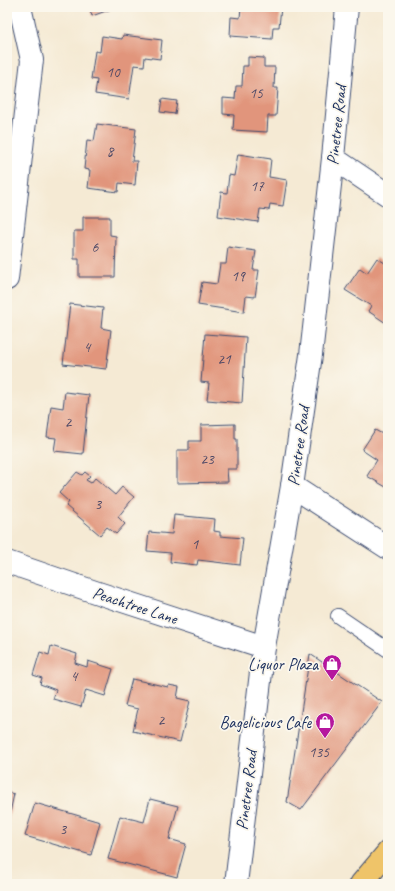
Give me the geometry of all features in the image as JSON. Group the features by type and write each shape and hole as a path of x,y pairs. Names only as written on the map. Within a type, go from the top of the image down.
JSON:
{"main road":[{"path":"364,881 388,852"}],"street":[{"path":"7,280 32,60 20,7"},
{"name":"Pinetree Road","path":"236,884 264,647 292,486 310,355 333,158 347,7"},
{"path":"333,158 388,195"},
{"path":"292,486 388,548"},
{"name":"Peachtree Lane","path":"7,562 264,647"}],"lane":[{"path":"338,616 388,650"}],"building":[{"path":"89,7 117,7 92,16"},
{"path":"241,7 281,7 279,27 273,27 272,39 230,36 231,17 240,18"},
{"path":"123,35 162,40 160,59 145,57 144,66 134,65 129,99 95,94 97,80 91,79 95,51 100,52 102,36 122,39"},
{"path":"248,57 264,58 264,67 275,67 274,88 278,88 276,116 268,116 267,132 233,130 234,115 223,114 223,98 235,99 236,86 242,86 243,66 248,66"},
{"path":"162,99 177,101 175,114 160,112"},
{"path":"97,124 136,129 132,161 137,161 135,185 119,183 118,192 88,188 90,170 84,169 87,140 94,141"},
{"path":"238,154 271,159 269,177 287,180 283,206 270,204 269,210 260,209 258,222 218,216 221,192 227,193 229,175 234,176"},
{"path":"83,217 110,217 110,235 116,236 115,277 79,277 79,259 74,259 74,231 83,231"},
{"path":"228,247 256,251 253,270 259,270 255,297 246,296 244,312 198,305 202,282 217,284 220,264 226,264"},
{"path":"377,258 388,265 388,320 386,323 368,311 371,306 345,290 360,268 367,273"},
{"path":"70,304 103,308 101,328 111,330 106,369 63,364"},
{"path":"205,334 246,337 242,403 207,400 209,383 201,382"},
{"path":"65,392 89,395 83,454 54,451 56,438 47,437 51,406 63,408"},
{"path":"235,424 235,439 237,439 237,469 227,469 228,482 177,483 177,450 189,450 189,441 201,441 201,425"},
{"path":"375,430 388,437 388,483 386,487 367,476 377,460 362,450"},
{"path":"77,472 82,475 85,472 90,476 86,480 91,483 95,478 115,495 122,487 134,497 118,517 125,524 116,534 107,527 100,535 66,506 69,502 59,493"},
{"path":"174,515 215,519 214,531 220,532 220,536 243,538 240,565 198,560 197,565 170,562 171,553 147,551 149,532 172,534"},
{"path":"51,646 77,654 75,663 87,667 88,661 113,669 105,696 86,690 81,707 53,699 56,690 40,684 42,678 33,675 40,652 49,655"},
{"path":"310,654 382,702 301,810 287,802"},
{"path":"132,679 168,687 169,685 179,687 177,698 190,701 180,742 133,731 138,709 125,706"},
{"path":"7,792 14,794 8,822 7,822"},
{"path":"150,799 178,806 169,839 186,844 177,877 108,859 120,816 144,822"},
{"path":"35,803 100,822 91,855 25,836"}],"place":[{"name":"Liquor Plaza","path":"332,681"},
{"name":"Bagelicious Cafe","path":"325,739"}]}
